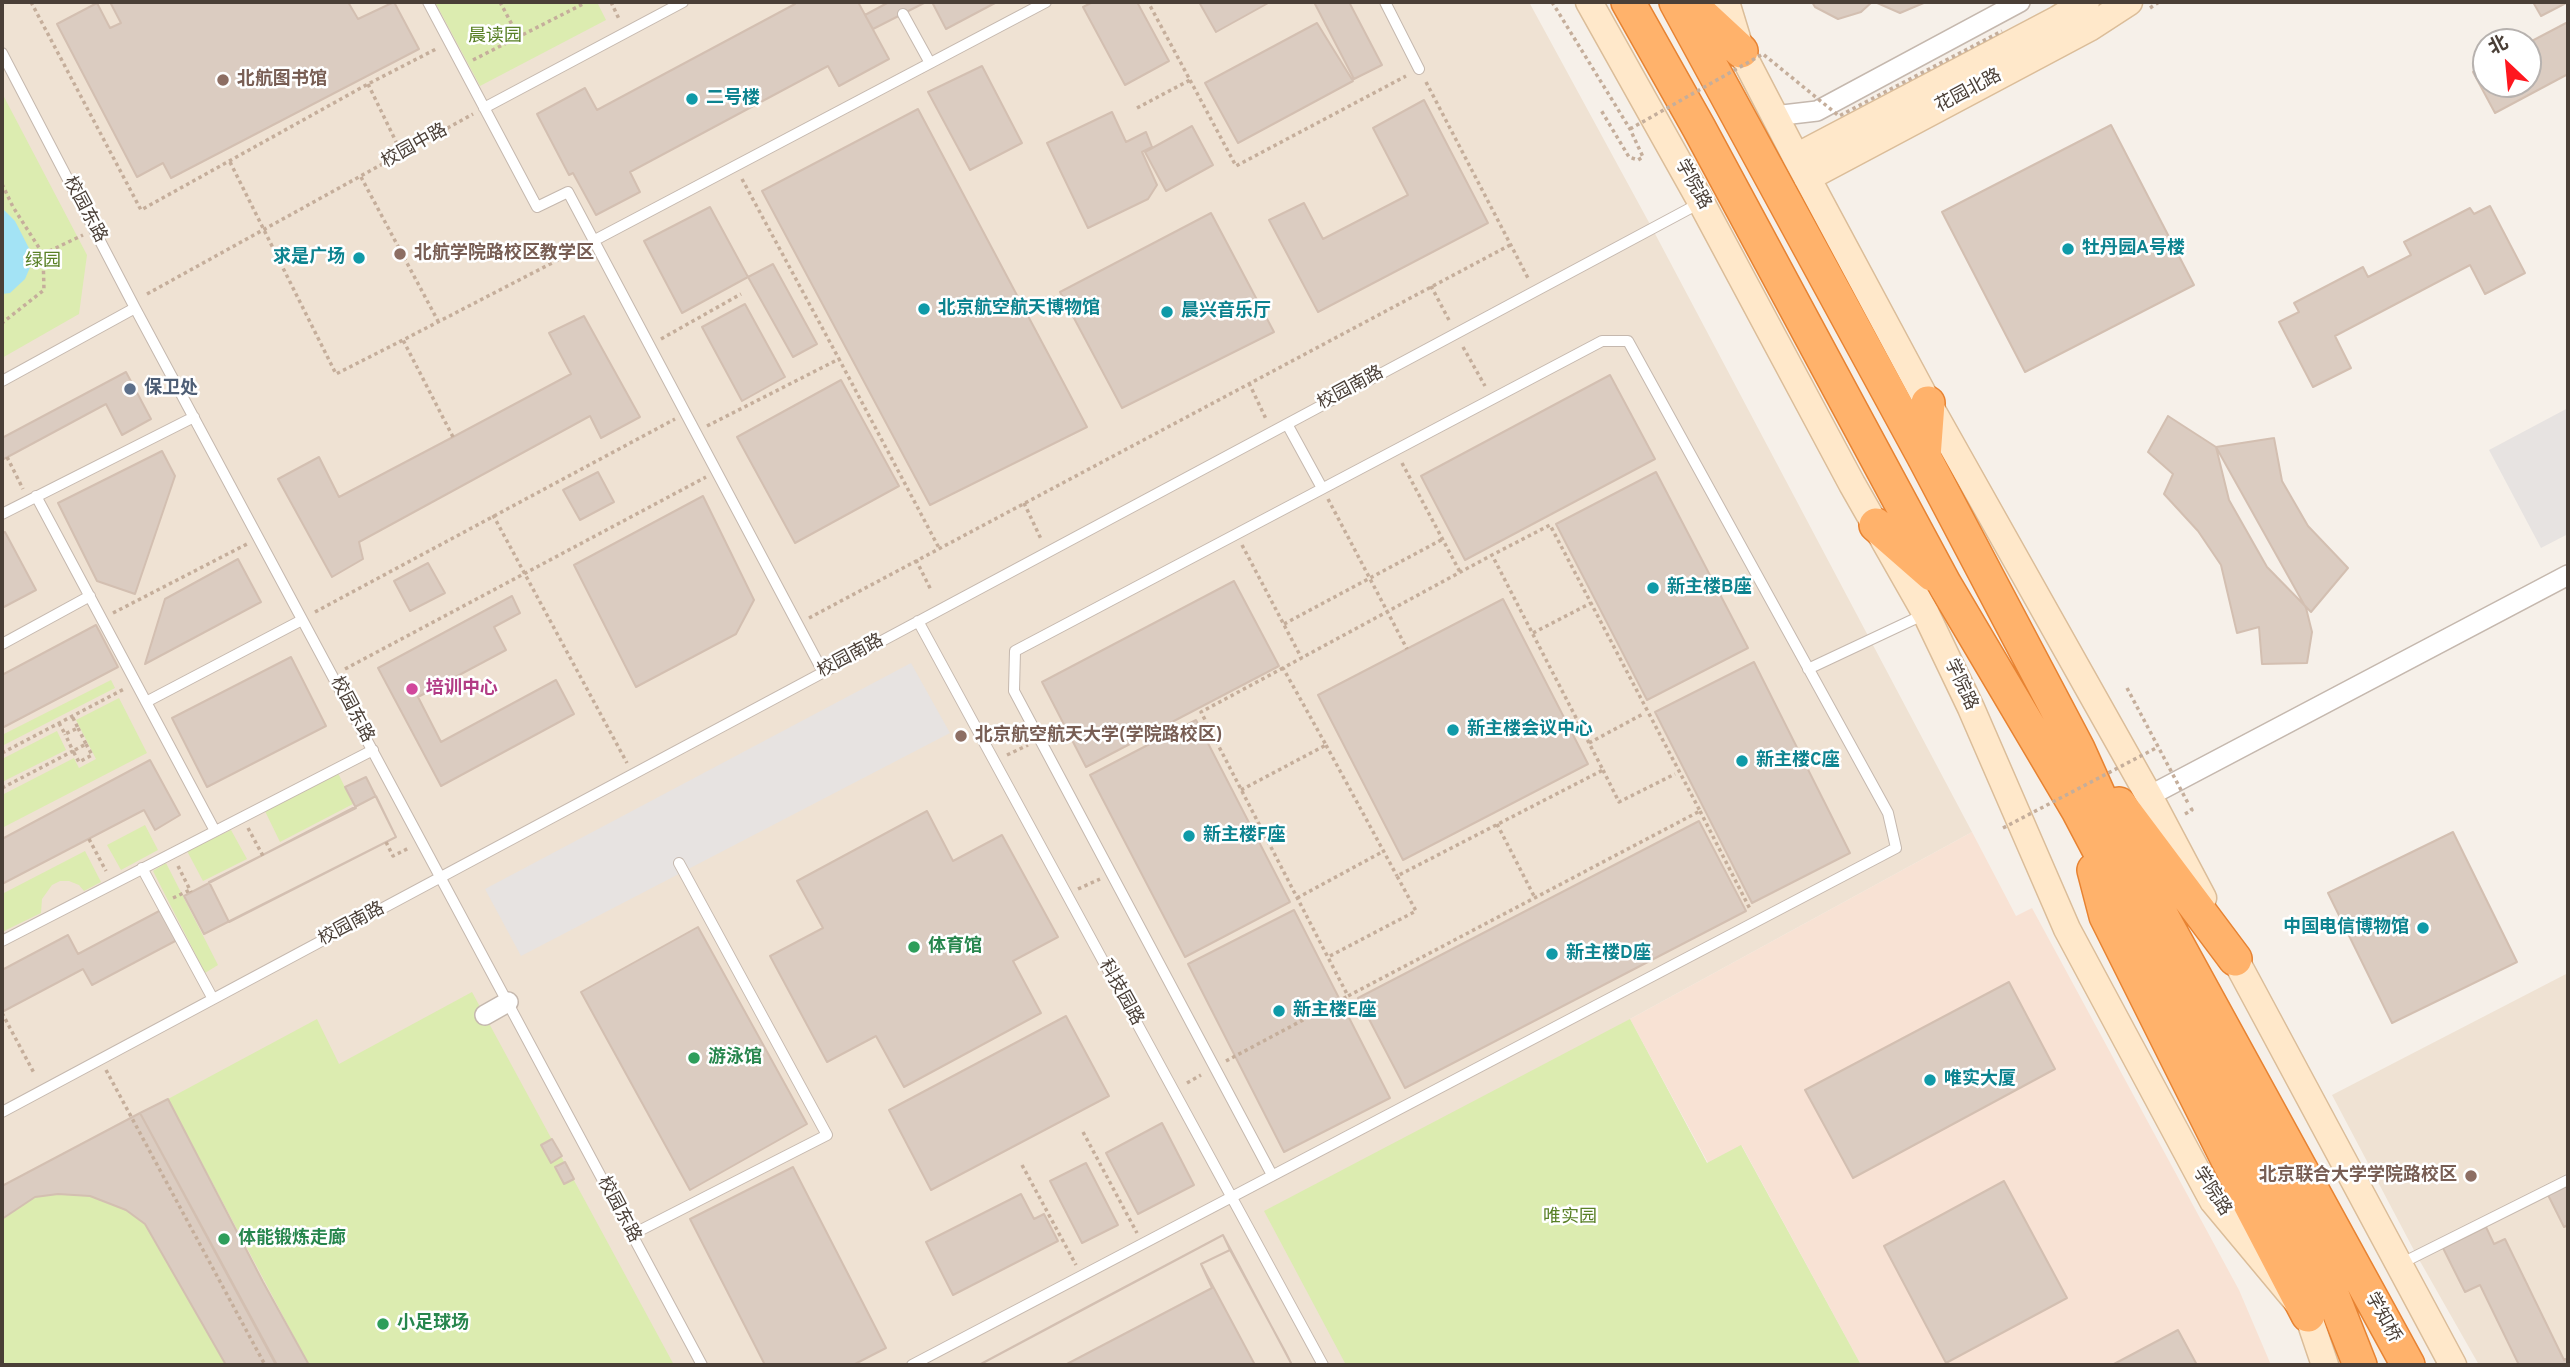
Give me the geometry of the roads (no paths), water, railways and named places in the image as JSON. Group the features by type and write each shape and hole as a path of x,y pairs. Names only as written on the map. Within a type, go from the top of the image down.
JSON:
{"highway":[{"name":"学院路","path":"1628,2 1699,128 1945,585 2078,810 2342,1277"},
{"path":"1676,2 1924,457 2078,749 2114,829 2342,1277"},
{"path":"1688,2 1741,51"},
{"path":"1924,457 1928,403"},
{"path":"1876,525 1945,585"},
{"path":"2078,749 2235,959"},
{"path":"2078,810 2106,916 2308,1315"},
{"name":"学知桥","path":"2342,1277 2360,1365"},
{"name":"学知桥","path":"2342,1277 2408,1365"}],"street":[{"name":"学院路","path":"1589,2 1926,614 1971,708 2067,929 2213,1201 2308,1315 2325,1365"},
{"path":"1726,2 1741,51 1774,116 1928,403 2149,796 2453,1365"},
{"path":"1774,116 1817,111 2020,2"},
{"name":"花园北路","path":"1802,168 2086,2"},
{"name":"花园北路","path":"1802,168 2089,28 2129,2"},
{"path":"2149,796 2568,575"},
{"path":"485,1015 508,1002"}],"lane":[{"path":"428,2 537,207 568,192 823,672"},
{"path":"484,108 683,2"},
{"path":"595,240 1046,2"},
{"path":"1385,2 1419,69"},
{"path":"903,13 930,63"},
{"name":"校园东路","path":"2,53 135,309 442,876 702,1365"},
{"name":"校园南路","path":"2,1112 1701,202"},
{"path":"2,381 135,309"},
{"path":"912,1365 1896,848 1888,813 1628,341 1602,341 1015,651 1014,691 1272,1175"},
{"path":"2,514 194,416"},
{"path":"1287,424 1322,488"},
{"path":"32,498 90,596 215,831"},
{"path":"2,644 90,596"},
{"path":"1808,668 1926,614"},
{"path":"146,702 302,620"},
{"name":"科技园路","path":"918,621 1323,1365"},
{"path":"2,941 373,750"},
{"path":"631,1235 827,1135 679,863"},
{"path":"142,868 213,999"},
{"path":"2399,1265 2568,1180"}],"water":[{"path":"2,208 15,221 34,258 25,279 10,293 2,294"}],"place":[{"name":"北航图书馆","path":"223,80"},
{"name":"二号楼","path":"692,99"},
{"name":"牡丹园A号楼","path":"2068,249"},
{"name":"北航学院路校区教学区","path":"400,254"},
{"name":"求是广场","path":"359,258"},
{"name":"北京航空航天博物馆","path":"924,309"},
{"name":"晨兴音乐厅","path":"1167,312"},
{"name":"保卫处","path":"130,389"},
{"name":"新主楼B座","path":"1653,588"},
{"name":"培训中心","path":"412,689"},
{"name":"新主楼会议中心","path":"1453,730"},
{"name":"北京航空航天大学(学院路校区)","path":"961,736"},
{"name":"新主楼C座","path":"1742,761"},
{"name":"新主楼F座","path":"1189,836"},
{"name":"中国电信博物馆","path":"2423,928"},
{"name":"体育馆","path":"914,947"},
{"name":"新主楼D座","path":"1552,954"},
{"name":"新主楼E座","path":"1279,1011"},
{"name":"游泳馆","path":"694,1058"},
{"name":"唯实大厦","path":"1930,1080"},
{"name":"北京联合大学学院路校区","path":"2471,1176"},
{"name":"体能锻炼走廊","path":"224,1239"},
{"name":"小足球场","path":"383,1324"}],"park label":[{"name":"晨读园","path":"495,37"},
{"name":"绿园","path":"43,262"},
{"name":"唯实园","path":"1570,1218"}]}
